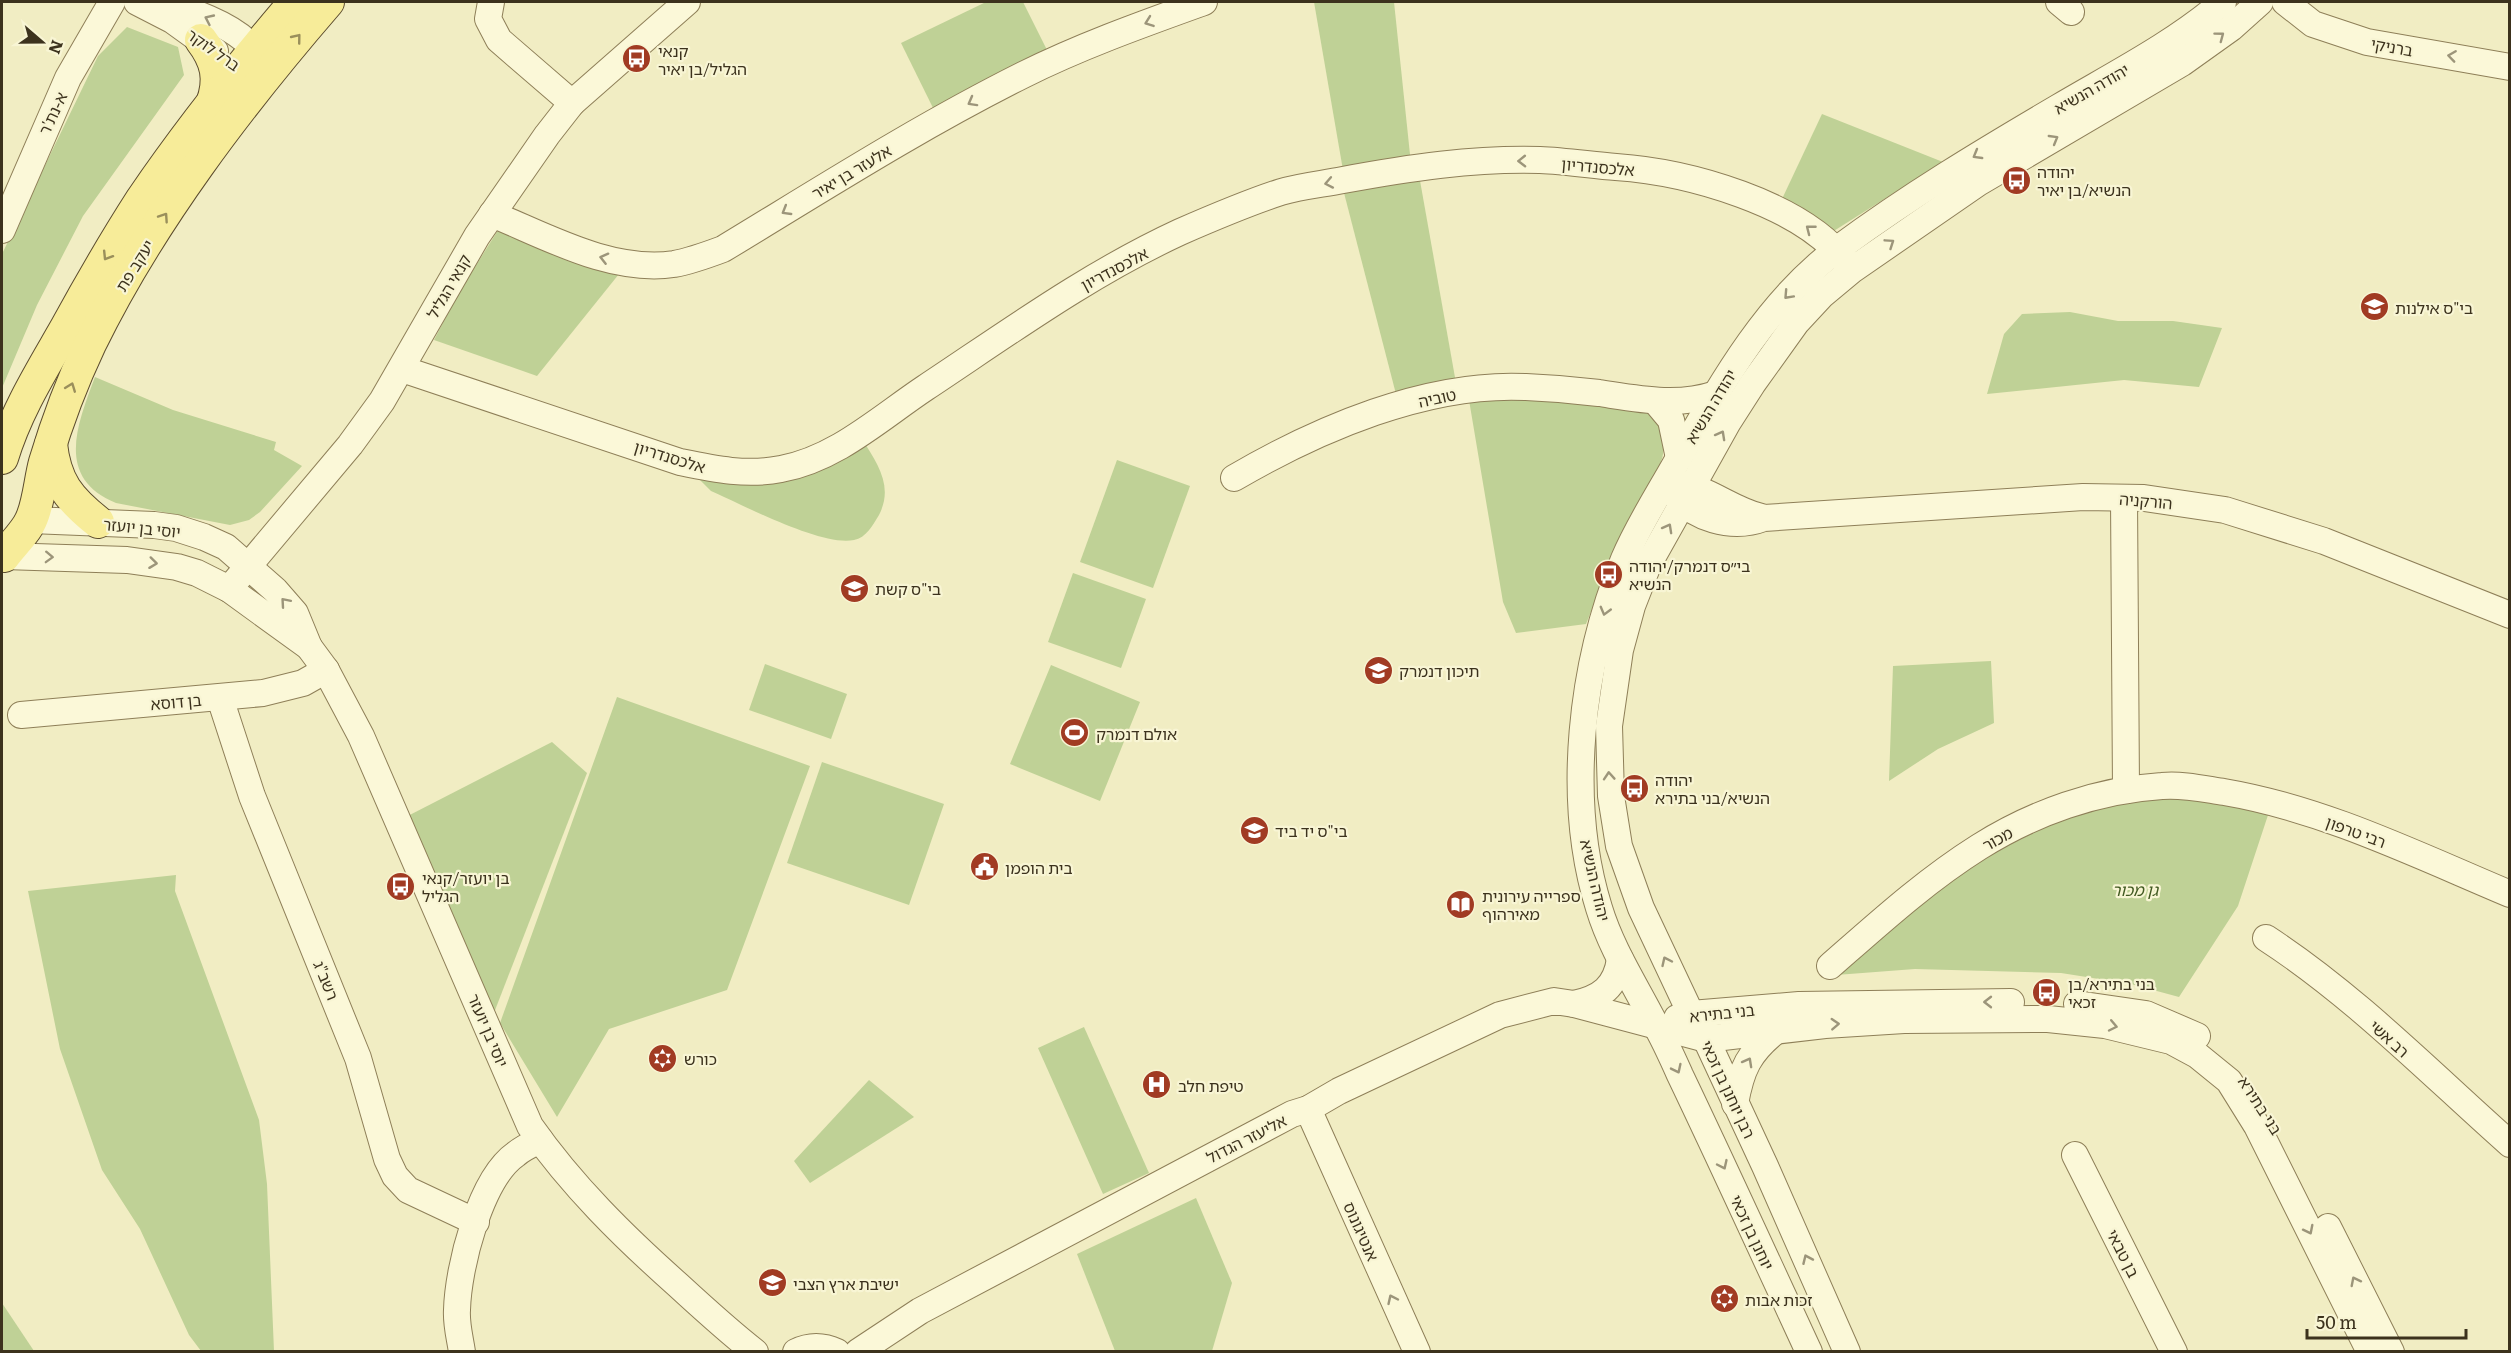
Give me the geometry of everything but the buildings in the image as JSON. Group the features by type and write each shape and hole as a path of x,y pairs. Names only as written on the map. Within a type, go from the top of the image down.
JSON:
{"main road":[{"name":"יעקב פת","path":"2,554 51,442 74,379 108,307 190,179 253,65 294,2"},
{"name":"יעקב פת","path":"2,457 12,426 32,386 103,262 155,181 212,104 253,65 328,2"},
{"path":"201,40 214,61 217,71 212,104"},
{"path":"51,442 55,469 62,486 71,498 98,522"}],"street":[{"name":"א-נת'ר","path":"2,230 68,78 112,2"},
{"name":"ברל לוקר","path":"137,2 172,20 201,40 253,65"},
{"name":"ברל לוקר","path":"156,2 190,10 222,25 253,65"},
{"path":"491,2 488,19 499,40 572,103"},
{"name":"קנאי הגליל","path":"229,589 350,445 402,369 434,309 492,214 520,172 572,103 664,19 687,2"},
{"name":"אלעזר בן יאיר","path":"492,214 589,254 617,261 673,264 701,257 723,249 906,138 1024,74 1133,28 1204,2"},
{"name":"יהודה הנשיא","path":"1656,1025 1620,959 1599,909 1583,823 1581,754 1596,645 1608,598 1626,554 1665,482 1716,394 1777,307 1805,276 1837,250 1965,162 2168,42 2223,2"},
{"name":"יהודה הנשיא","path":"1691,1014 1626,871 1613,815 1608,756 1609,726 1620,650 1632,606 1648,565 1687,495 1753,383 1797,323 1822,295 1852,270 1978,183 2182,63 2231,28 2260,2"},
{"name":"ברניקי","path":"2285,2 2313,24 2367,42 2510,67"},
{"name":"אלכסנדריון","path":"402,369 680,462 717,470 749,473 782,469 815,459 867,430 1038,310 1179,233 1283,191 1392,170 1480,161 1540,160 1631,168 1705,183 1767,205 1802,223 1837,250 1852,270"},
{"name":"טוביה","path":"1234,478 1266,459 1367,415 1445,394 1480,388 1522,387 1571,390 1656,402 1690,401 1716,394"},
{"path":"1656,402 1666,411 1674,427 1679,458"},
{"name":"הורקניה","path":"1665,482 1687,495 1764,518 2083,497 2144,498 2202,507 2246,516 2373,559 2510,615"},
{"path":"2124,498 2126,790"},
{"name":"יוסי בן יועזר","path":"16,520 98,522 176,528 226,547 275,590 295,613 309,647 326,670 361,736 530,1126 554,1160 615,1227 712,1317 755,1352"},
{"name":"יוסי בן יועזר","path":"2,554 155,562 197,573 229,589 309,647"},
{"name":"בן דוסא","path":"21,715 263,693 303,683 326,670"},
{"name":"רשב\"ג","path":"220,698 252,796 358,1058 394,1176 408,1190 476,1222"},
{"name":"מכור","path":"1830,966 1900,905 1980,847 2020,825 2071,804 2126,790 2163,785 2197,788"},
{"name":"רבי טרפון","path":"2197,788 2279,803 2375,837 2510,894"},
{"name":"רב אשי","path":"2266,938 2302,962 2343,996 2510,1144"},
{"path":"1574,1004 1592,1000 1604,993 1612,984 1620,959"},
{"name":"אליעזר הגדול","path":"858,1352 940,1300 1221,1151 1292,1114 1308,1109 1339,1091 1500,1015 1554,1001 1656,1025"},
{"name":"בני בתירא","path":"1656,1025 1691,1014 1820,1004 2040,1002 2124,1010 2146,1014 2181,1027 2198,1036 2227,1059 2249,1082 2260,1098 2391,1352"},
{"name":"רבן יוחנן בן זכאי","path":"1691,1014 1706,1039 1765,1166 1847,1352"},
{"name":"בני בתירא","path":"1656,1025 1706,1039 1777,1030 1905,1020 2048,1019 2105,1025 2154,1036 2186,1048 2218,1070 2242,1100 2370,1352"},
{"name":"יוחנן בן זכאי","path":"1656,1025 1809,1352"},
{"path":"1735,1104 1739,1082 1746,1063 1765,1040 1777,1030"},
{"name":"אנטיגונוס","path":"1308,1109 1417,1352"},
{"path":"462,1352 457,1312 466,1248 493,1179 514,1154 540,1140"},
{"name":"בן טבאי","path":"2075,1155 2174,1352"},
{"path":"796,1352 810,1346 824,1346 837,1352"}],"green space":[{"path":"986,2 1023,2 1050,56 935,112 901,43"},
{"path":"1314,2 1394,2 1411,164 1344,176"},
{"path":"127,27 178,47 184,75 83,216 37,305 2,388 2,254 98,56"},
{"path":"1822,114 1943,162 1829,234 1782,199"},
{"path":"1419,175 1456,383 1397,398 1343,189"},
{"path":"500,227 623,269 537,376 434,340 458,294"},
{"path":"2070,312 2118,321 2173,321 2222,328 2199,387 2124,380 1987,394 2004,334 2022,314"},
{"path":"95,377 173,410 276,442 274,450 302,466 260,512 249,520 230,525 116,503 97,492 84,480 78,465 76,449 78,431"},
{"path":"1542,397 1643,411 1658,424 1664,441 1663,454 1586,624 1516,633 1503,602 1469,400"},
{"path":"862,439 882,475 885,494 879,515 872,527 858,539 840,540 803,531 711,491 700,480 721,478"},
{"path":"1117,460 1190,486 1153,588 1080,562"},
{"path":"1073,573 1146,599 1121,668 1048,642"},
{"path":"1991,661 1994,723 1938,749 1889,781 1893,666"},
{"path":"765,664 847,694 831,739 749,710"},
{"name":"אולם דנמרק","path":"1051,665 1140,702 1100,801 1010,764"},
{"path":"617,697 810,766 727,990 609,1029 557,1117 500,1023"},
{"path":"552,742 587,773 492,1018 398,821"},
{"path":"822,762 944,804 909,905 787,863"},
{"name":"גן מכור","path":"2168,793 2270,809 2238,906 2179,997 2131,984 2061,973 1915,969 1836,975 1976,857 2090,802"},
{"path":"176,875 175,891 259,1120 267,1184 274,1351 201,1351 189,1335 140,1229 102,1170 60,1049 28,891"},
{"path":"1084,1027 1149,1173 1103,1194 1038,1048"},
{"path":"869,1080 914,1117 810,1183 794,1161"},
{"path":"1196,1198 1232,1283 1212,1351 1115,1351 1077,1254"},
{"path":"2,1303 34,1351 2,1351"}],"place":[{"name":"קנאי הגליל/בן יאיר","path":"637,59"},
{"name":"יהודה הנשיא/בן יאיר","path":"2016,180"},
{"name":"בי\"ס אילנות","path":"2374,307"},
{"name":"בי״ס דנמרק/יהודה הנשיא","path":"1608,574"},
{"name":"בי\"ס קשת","path":"854,588"},
{"name":"תיכון דנמרק","path":"1378,670"},
{"name":"אולם דנמרק","path":"1075,733"},
{"name":"יהודה הנשיא/בני בתירא","path":"1634,788"},
{"name":"בי\"ס יד ביד","path":"1254,830"},
{"name":"בית הופמן","path":"984,867"},
{"name":"בן יועזר/קנאי הגליל","path":"401,886"},
{"name":"ספרייה עירונית מאירהוף","path":"1461,904"},
{"name":"בני בתירא/בן זכאי","path":"2047,992"},
{"name":"כורש","path":"663,1058"},
{"name":"טיפת חלב","path":"1157,1085"},
{"name":"ישיבת ארץ הצבי","path":"772,1283"},
{"name":"זכות אבות","path":"1724,1299"}]}
